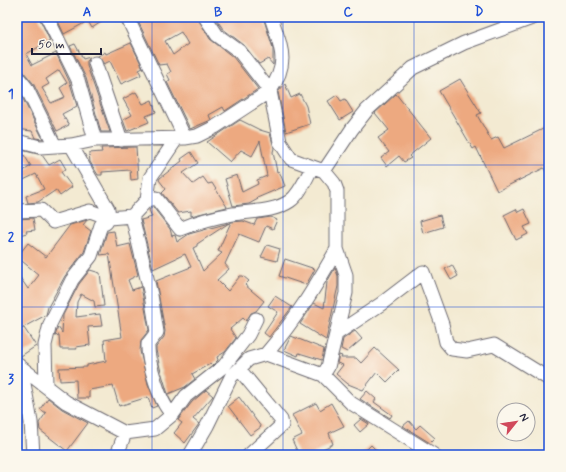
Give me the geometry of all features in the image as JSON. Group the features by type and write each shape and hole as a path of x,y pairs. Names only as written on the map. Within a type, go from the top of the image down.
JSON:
{"street":[{"path":"47,17 78,80 94,140"},
{"path":"127,17 181,138"},
{"path":"206,17 217,35 239,51 270,91 280,142 291,159 318,169 334,183 337,191 337,249 346,275 346,293 328,367 323,375"},
{"path":"17,141 40,147 71,145 94,140 181,138 197,136 215,127 270,91 280,76 283,61 281,47 271,17"},
{"path":"17,212 41,210 53,222 90,211 109,218 132,216 147,200 156,198 180,229 199,221 277,207 290,201 297,194 367,110 413,68 464,43 534,17"},
{"path":"95,63 121,140"},
{"path":"17,76 26,87 55,146"},
{"path":"147,200 150,178 181,138"},
{"path":"46,385 45,345 50,324 72,280 91,256 101,225 106,223 109,218 108,209 71,145"},
{"path":"132,216 151,295 157,332 148,344 148,359 163,400 170,412 173,414"},
{"path":"190,455 207,426 231,377 249,359 266,354 300,312 320,281 337,249"},
{"path":"336,334 381,304 422,272 442,324 446,342 452,349 467,351 494,345 549,379"},
{"path":"18,364 66,402 125,433 155,429 173,414 186,396 224,366 248,335 256,319"},
{"path":"266,354 323,375 351,403 434,455"},
{"path":"18,364 22,378 21,399 31,422 33,455"},
{"path":"239,369 281,420 282,425 249,455"},
{"path":"117,455 125,433"}],"path":[{"path":"546,17 549,20"}],"building":[{"path":"21,17 39,17 50,41 26,54 32,65 56,53 70,83 77,106 62,114 69,125 57,131 33,83 23,71 17,68 17,20","holes":["59,70 67,83 60,88 65,97 51,103 42,88 49,84 46,79"]},
{"path":"56,17 109,17 92,28 88,21 64,34"},
{"path":"136,17 197,17 210,39 233,57 258,89 225,111 223,107 209,115 211,120 190,129 167,82 170,80 167,74 171,72 167,64 159,65","holes":["181,32 188,44 173,55 165,41"]},
{"path":"215,17 263,17 273,48 273,65 268,59 259,64 244,45 223,29"},
{"path":"131,43 143,68 139,70 141,75 121,84 110,61 104,64 98,56"},
{"path":"75,44 83,59 90,57 87,61 87,66 110,132 101,132 86,78 70,46"},
{"path":"460,79 481,113 477,115 491,140 498,137 504,148 545,128 549,136 549,178 544,168 497,191 476,147 473,149 439,91"},
{"path":"285,84 291,98 300,94 306,106 310,124 286,132 278,92"},
{"path":"17,89 43,139 35,138 32,131 17,129"},
{"path":"136,92 143,104 152,100 156,112 146,116 149,122 127,131 123,120 132,115 123,99"},
{"path":"396,94 431,138 409,156 411,158 404,162 399,156 387,166 381,158 389,152 378,138 389,130 375,113"},
{"path":"337,95 341,101 345,99 353,112 340,120 328,101"},
{"path":"240,120 260,130 270,133 274,148 273,152 277,172 279,171 285,186 257,198 258,199 249,204 233,206 225,179 237,175 242,192 258,184 257,180 267,176 260,141 252,156 241,150 230,162 207,142"},
{"path":"136,147 138,179 131,180 130,170 102,172 102,175 98,175 90,162 89,153 102,152 101,148"},
{"path":"17,149 42,155 49,165 60,159 66,169 61,172 72,187 60,196 56,190 38,202 28,203 26,196 44,189 36,174 17,183 17,175 31,166 24,155 17,157"},
{"path":"191,152 198,163 183,173 193,184 203,177 208,184 212,183 227,207 191,216 191,211 178,213 162,193 166,189 159,180 160,178"},
{"path":"153,207 170,229 172,236 175,235 177,242 189,234 229,223 193,248 203,271 222,253 218,251 231,222 243,221 254,225 257,219 271,217 277,220 273,229 266,226 259,242 239,234 225,264 229,269 217,280 228,291 240,276 243,276 249,281 245,285 264,301 256,311 251,313 246,321 243,318 230,329 236,338 225,352 217,357 218,360 212,366 210,364 192,374 195,379 185,387 168,394 156,350 156,347 164,337 165,331 156,281 191,267 185,254 153,269 141,220 152,217 149,210"},
{"path":"516,209 518,212 524,209 531,224 524,227 528,234 516,240 504,215"},
{"path":"440,215 443,227 423,233 420,221"},
{"path":"33,218 35,230 26,231 27,233 19,235 17,229 17,219"},
{"path":"87,220 83,225 91,231 84,252 65,276 48,307 46,315 20,329 24,328 36,346 21,356 17,355 17,273 28,289 39,275 17,257 28,243 46,257 70,225"},
{"path":"114,231 117,247 130,244 138,275 128,280 132,290 141,287 149,330 141,340 140,351 148,384 157,406 152,408 148,397 119,406 113,386 89,390 89,398 77,398 76,380 60,381 59,368 87,367 87,365 106,361 104,340 122,337 109,254 100,255 107,232"},
{"path":"267,245 280,249 277,261 261,257"},
{"path":"285,259 315,269 306,285 279,276"},
{"path":"452,265 458,276 451,280 445,269"},
{"path":"335,268 338,276 338,286 326,340 300,324 314,303 324,308 327,282"},
{"path":"90,270 100,273 104,306 95,307 94,301 81,294 77,302 76,317 100,314 102,326 88,327 90,345 76,347 77,349 60,349 59,335 55,336 58,327 62,333 63,315 79,284"},
{"path":"275,296 292,307 269,337 264,333 278,312 268,306"},
{"path":"355,331 362,339 347,352 341,349 343,339"},
{"path":"291,336 324,349 322,360 299,353 298,356 284,350"},
{"path":"375,348 399,370 387,382 377,372 363,390 348,384 336,374 343,365 337,363 339,355 342,356 341,358 356,358 361,363"},
{"path":"206,390 213,396 193,419 199,424 185,443 174,433 182,423 178,420 192,402"},
{"path":"367,391 376,399 374,402 392,415 390,418 360,399"},
{"path":"239,397 261,427 250,435 228,406"},
{"path":"48,398 62,409 88,423 67,451 40,430 39,423 46,413 40,409"},
{"path":"316,403 320,410 331,403 344,426 329,433 333,444 311,455 299,455 292,440 302,435 292,415"},
{"path":"361,419 369,424 360,432 354,425"},
{"path":"409,421 416,429 420,425 435,438 430,443 403,426"},
{"path":"371,445 381,455 361,455"}]}
